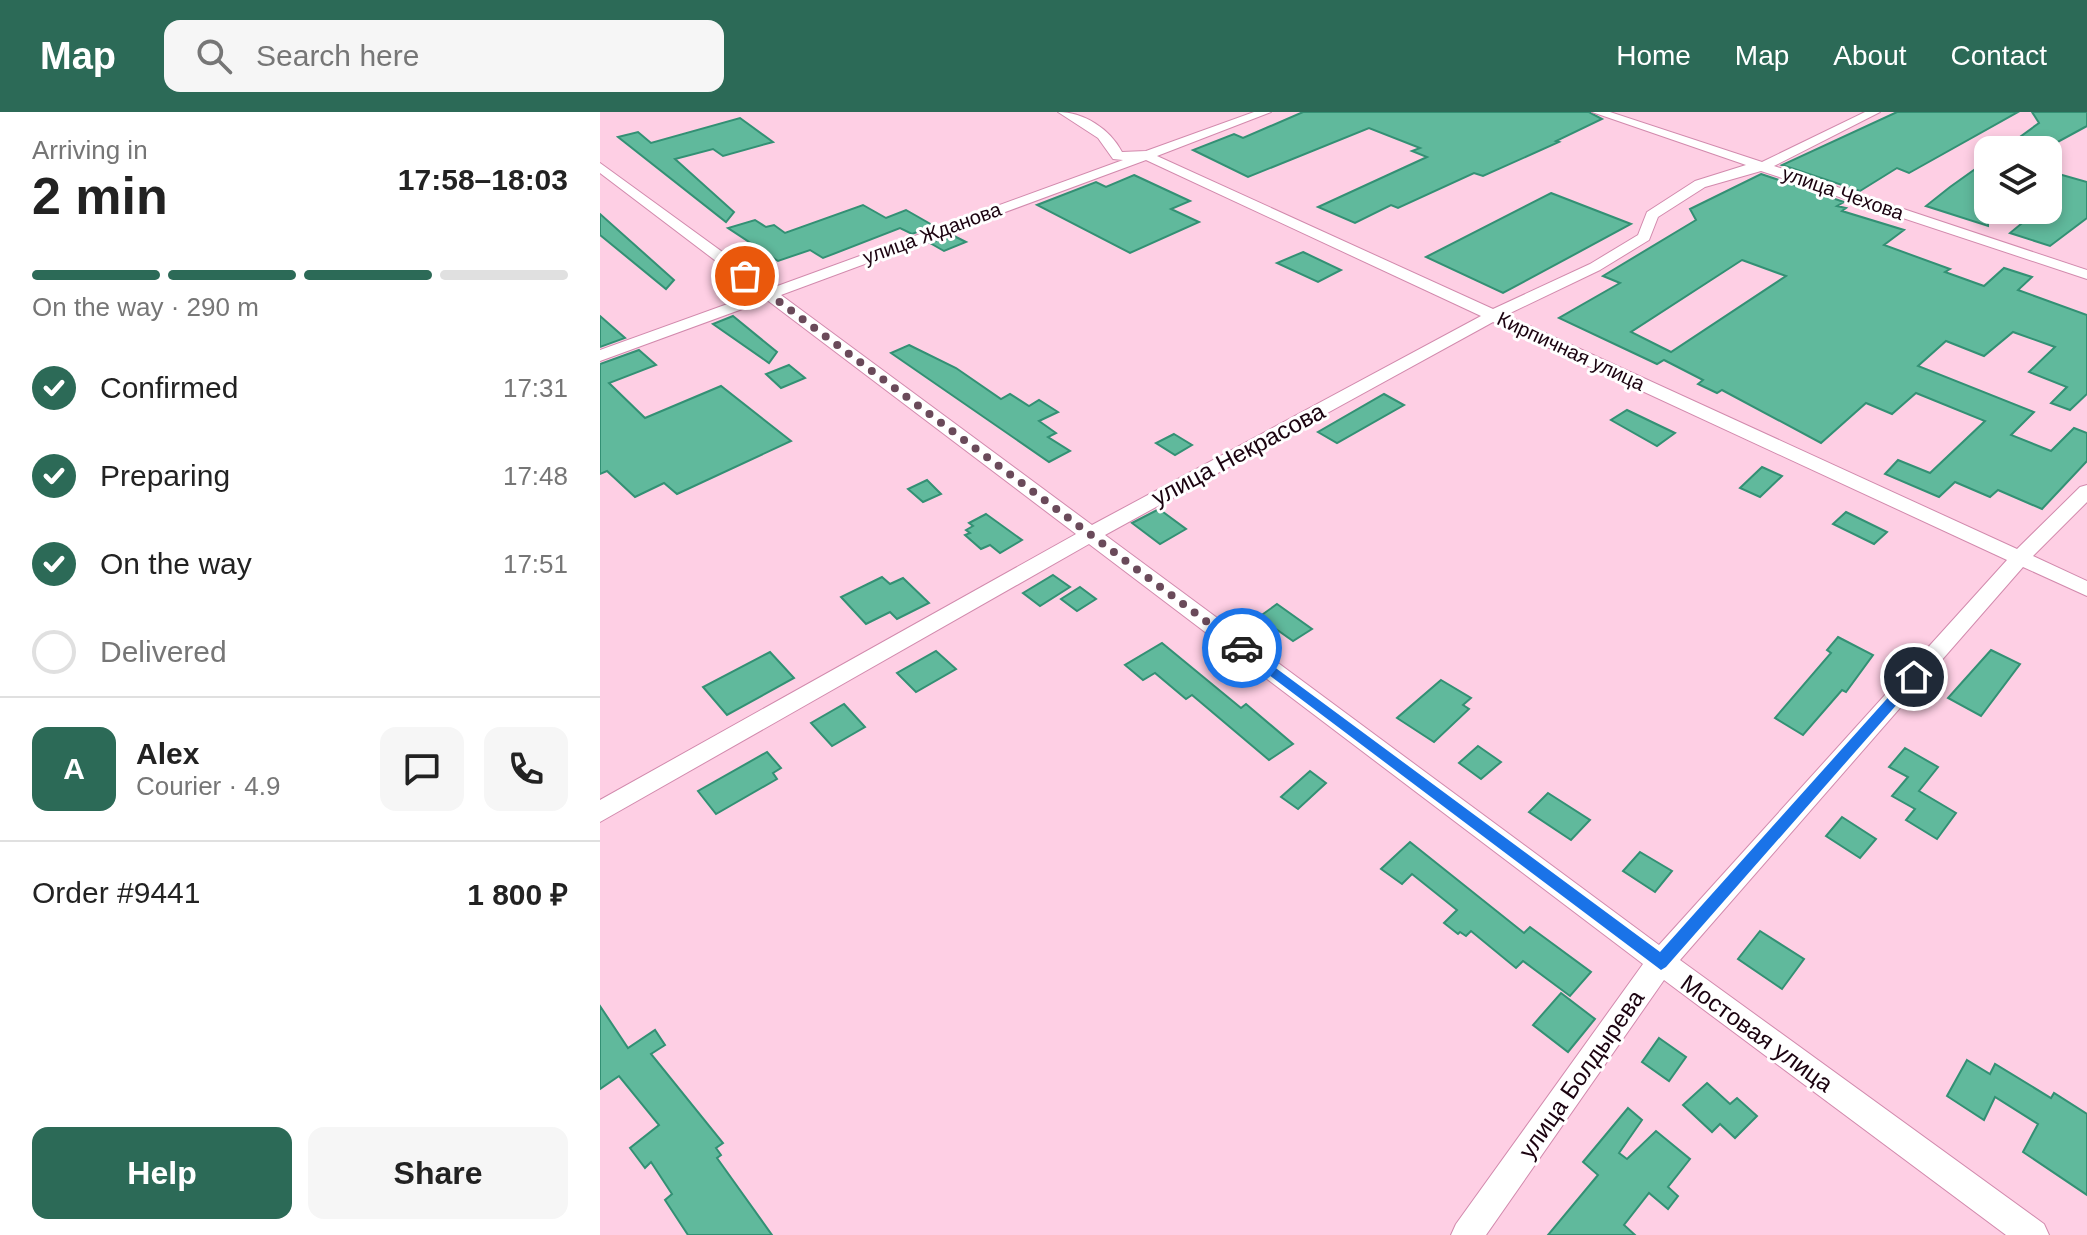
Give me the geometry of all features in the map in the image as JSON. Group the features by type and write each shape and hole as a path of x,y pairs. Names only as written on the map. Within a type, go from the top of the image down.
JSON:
{"street":[{"name":"Кирпичная улица","path":"1064,112 1114,144 1118,156 1145,155 2087,589"},
{"name":"улица Жданова","path":"600,356 1265,112"},
{"name":"улица Чехова","path":"1598,112 2087,275"},
{"name":"улица Некрасова","path":"600,812 1091,534 1494,315 1582,274 1644,237 1652,215 1700,184 1764,166 1874,112"},
{"name":"Мостовая улица","path":"600,167 1661,962 2033,1235"},
{"name":"улица Болдырева","path":"1467,1235 1661,962 2020,558 2087,491"}],"building":[{"path":"1303,112 1589,112 1602,119 1483,176 1474,173 1398,208 1391,205 1355,223 1318,207 1427,157 1412,151 1420,148 1369,128 1248,177 1193,150 1234,134 1243,138"},
{"path":"1897,112 2018,112 1909,173 1897,168 1860,191 1782,165"},
{"path":"2032,112 2087,112 2087,126 2062,140 2062,136 2021,136 2039,123"},
{"path":"740,118 773,142 723,156 713,149 675,159 734,212 726,222 618,137 638,132 651,143"},
{"path":"1974,170 1974,221 1926,206"},
{"path":"1761,174 1844,202 1837,206 1846,208 1842,211 1904,230 1884,245 1950,269 1945,272 1984,286 2004,268 2032,277 2018,290 2087,315 2087,394 2070,410 2051,403 2067,387 2029,372 2055,347 2013,332 1984,356 1946,341 1918,366 2034,412 2011,435 2051,451 2074,428 2087,433 2087,461 2042,509 1998,490 1990,497 1955,482 1939,497 1885,474 1898,460 1930,473 1985,421 1916,393 1892,414 1866,403 1821,443 1722,390 1717,393 1698,384 1703,380 1664,360 1657,364 1559,318 1620,283 1603,276 1696,220 1690,209","holes":["1742,260 1786,276 1671,352 1631,332"]},
{"path":"1134,175 1190,201 1171,209 1199,222 1130,253 1037,205 1096,182 1106,187"},
{"path":"2062,175 2087,182 2087,218 2050,246 2010,233 2021,224 2062,224"},
{"path":"1551,193 1631,224 1503,293 1426,257"},
{"path":"863,205 886,218 906,210 934,226 912,234 900,228 823,258 810,250 778,261 728,228 755,220 766,227 774,225 785,233"},
{"path":"600,214 674,280 666,289 600,235"},
{"path":"952,235 966,242 944,251 930,243"},
{"path":"1303,252 1341,270 1318,282 1277,263"},
{"path":"600,316 625,338 600,347"},
{"path":"733,316 777,352 769,363 713,324"},
{"path":"909,345 956,368 1001,399 1010,394 1029,406 1039,400 1058,412 1039,421 1056,433 1048,437 1070,451 1049,462 891,353"},
{"path":"639,350 656,365 609,383 645,418 721,386 791,441 677,494 664,483 635,497 607,471 600,474 600,364"},
{"path":"789,365 805,378 781,388 766,374"},
{"path":"1384,394 1404,405 1337,443 1318,432"},
{"path":"1627,410 1675,433 1657,446 1611,420"},
{"path":"1174,434 1192,445 1175,455 1156,443"},
{"path":"1762,467 1782,476 1760,497 1740,488"},
{"path":"927,480 941,494 923,502 908,489"},
{"path":"1159,509 1186,529 1160,544 1132,523"},
{"path":"1846,512 1887,532 1874,544 1833,524"},
{"path":"986,514 1022,540 1000,553 990,545 981,549 965,535 970,533 966,530 973,526 969,523"},
{"path":"1053,575 1070,587 1040,606 1023,593"},
{"path":"882,577 890,584 903,578 929,603 897,619 890,612 866,624 841,597"},
{"path":"1080,587 1096,599 1077,611 1061,599"},
{"path":"1277,604 1312,629 1293,641 1259,617"},
{"path":"1838,637 1873,655 1846,692 1842,690 1803,735 1775,718 1831,653 1827,650"},
{"path":"1162,643 1241,708 1246,704 1293,744 1269,760 1192,695 1186,699 1155,673 1143,680 1125,665"},
{"path":"1991,650 2020,664 1981,716 1948,698"},
{"path":"936,651 956,669 916,692 897,673"},
{"path":"770,652 794,678 727,715 703,687"},
{"path":"1441,680 1471,698 1463,705 1469,709 1434,742 1397,718"},
{"path":"844,704 865,727 832,746 811,723"},
{"path":"1478,746 1501,762 1481,779 1459,763"},
{"path":"1905,748 1938,767 1919,791 1956,813 1937,839 1906,820 1915,809 1892,796 1908,777 1889,767"},
{"path":"767,752 781,768 773,773 777,779 716,814 698,791"},
{"path":"1310,771 1326,783 1298,809 1281,797"},
{"path":"1548,793 1590,820 1571,840 1529,812"},
{"path":"1842,817 1876,839 1860,858 1826,836"},
{"path":"1410,842 1524,933 1530,927 1591,972 1570,996 1523,961 1516,968 1471,931 1466,936 1460,932 1458,934 1444,923 1457,910 1412,874 1402,884 1381,869"},
{"path":"1640,852 1672,871 1655,892 1623,871"},
{"path":"1760,931 1804,959 1782,989 1738,959"},
{"path":"1561,993 1595,1019 1568,1052 1533,1025"},
{"path":"600,1006 628,1048 655,1030 665,1045 651,1054 723,1143 716,1148 721,1155 717,1158 772,1235 688,1235 665,1200 672,1194 651,1162 645,1168 630,1148 659,1125 619,1076 600,1089"},
{"path":"1659,1038 1686,1057 1669,1081 1642,1062"},
{"path":"1967,1060 1990,1074 1995,1064 2051,1098 2054,1093 2087,1114 2087,1195 2023,1152 2038,1124 1995,1097 1984,1120 1947,1096"},
{"path":"1707,1083 1730,1104 1737,1098 1757,1116 1735,1138 1720,1124 1712,1132 1683,1105"},
{"path":"1628,1108 1642,1120 1619,1153 1627,1159 1656,1131 1690,1159 1668,1187 1678,1196 1668,1209 1649,1193 1624,1225 1635,1235 1548,1235 1598,1175 1583,1162"}],"way so far":[{"path":"745,276 1242,648"}],"route":[{"path":"1242,648 1661,962 1914,677"}]}
